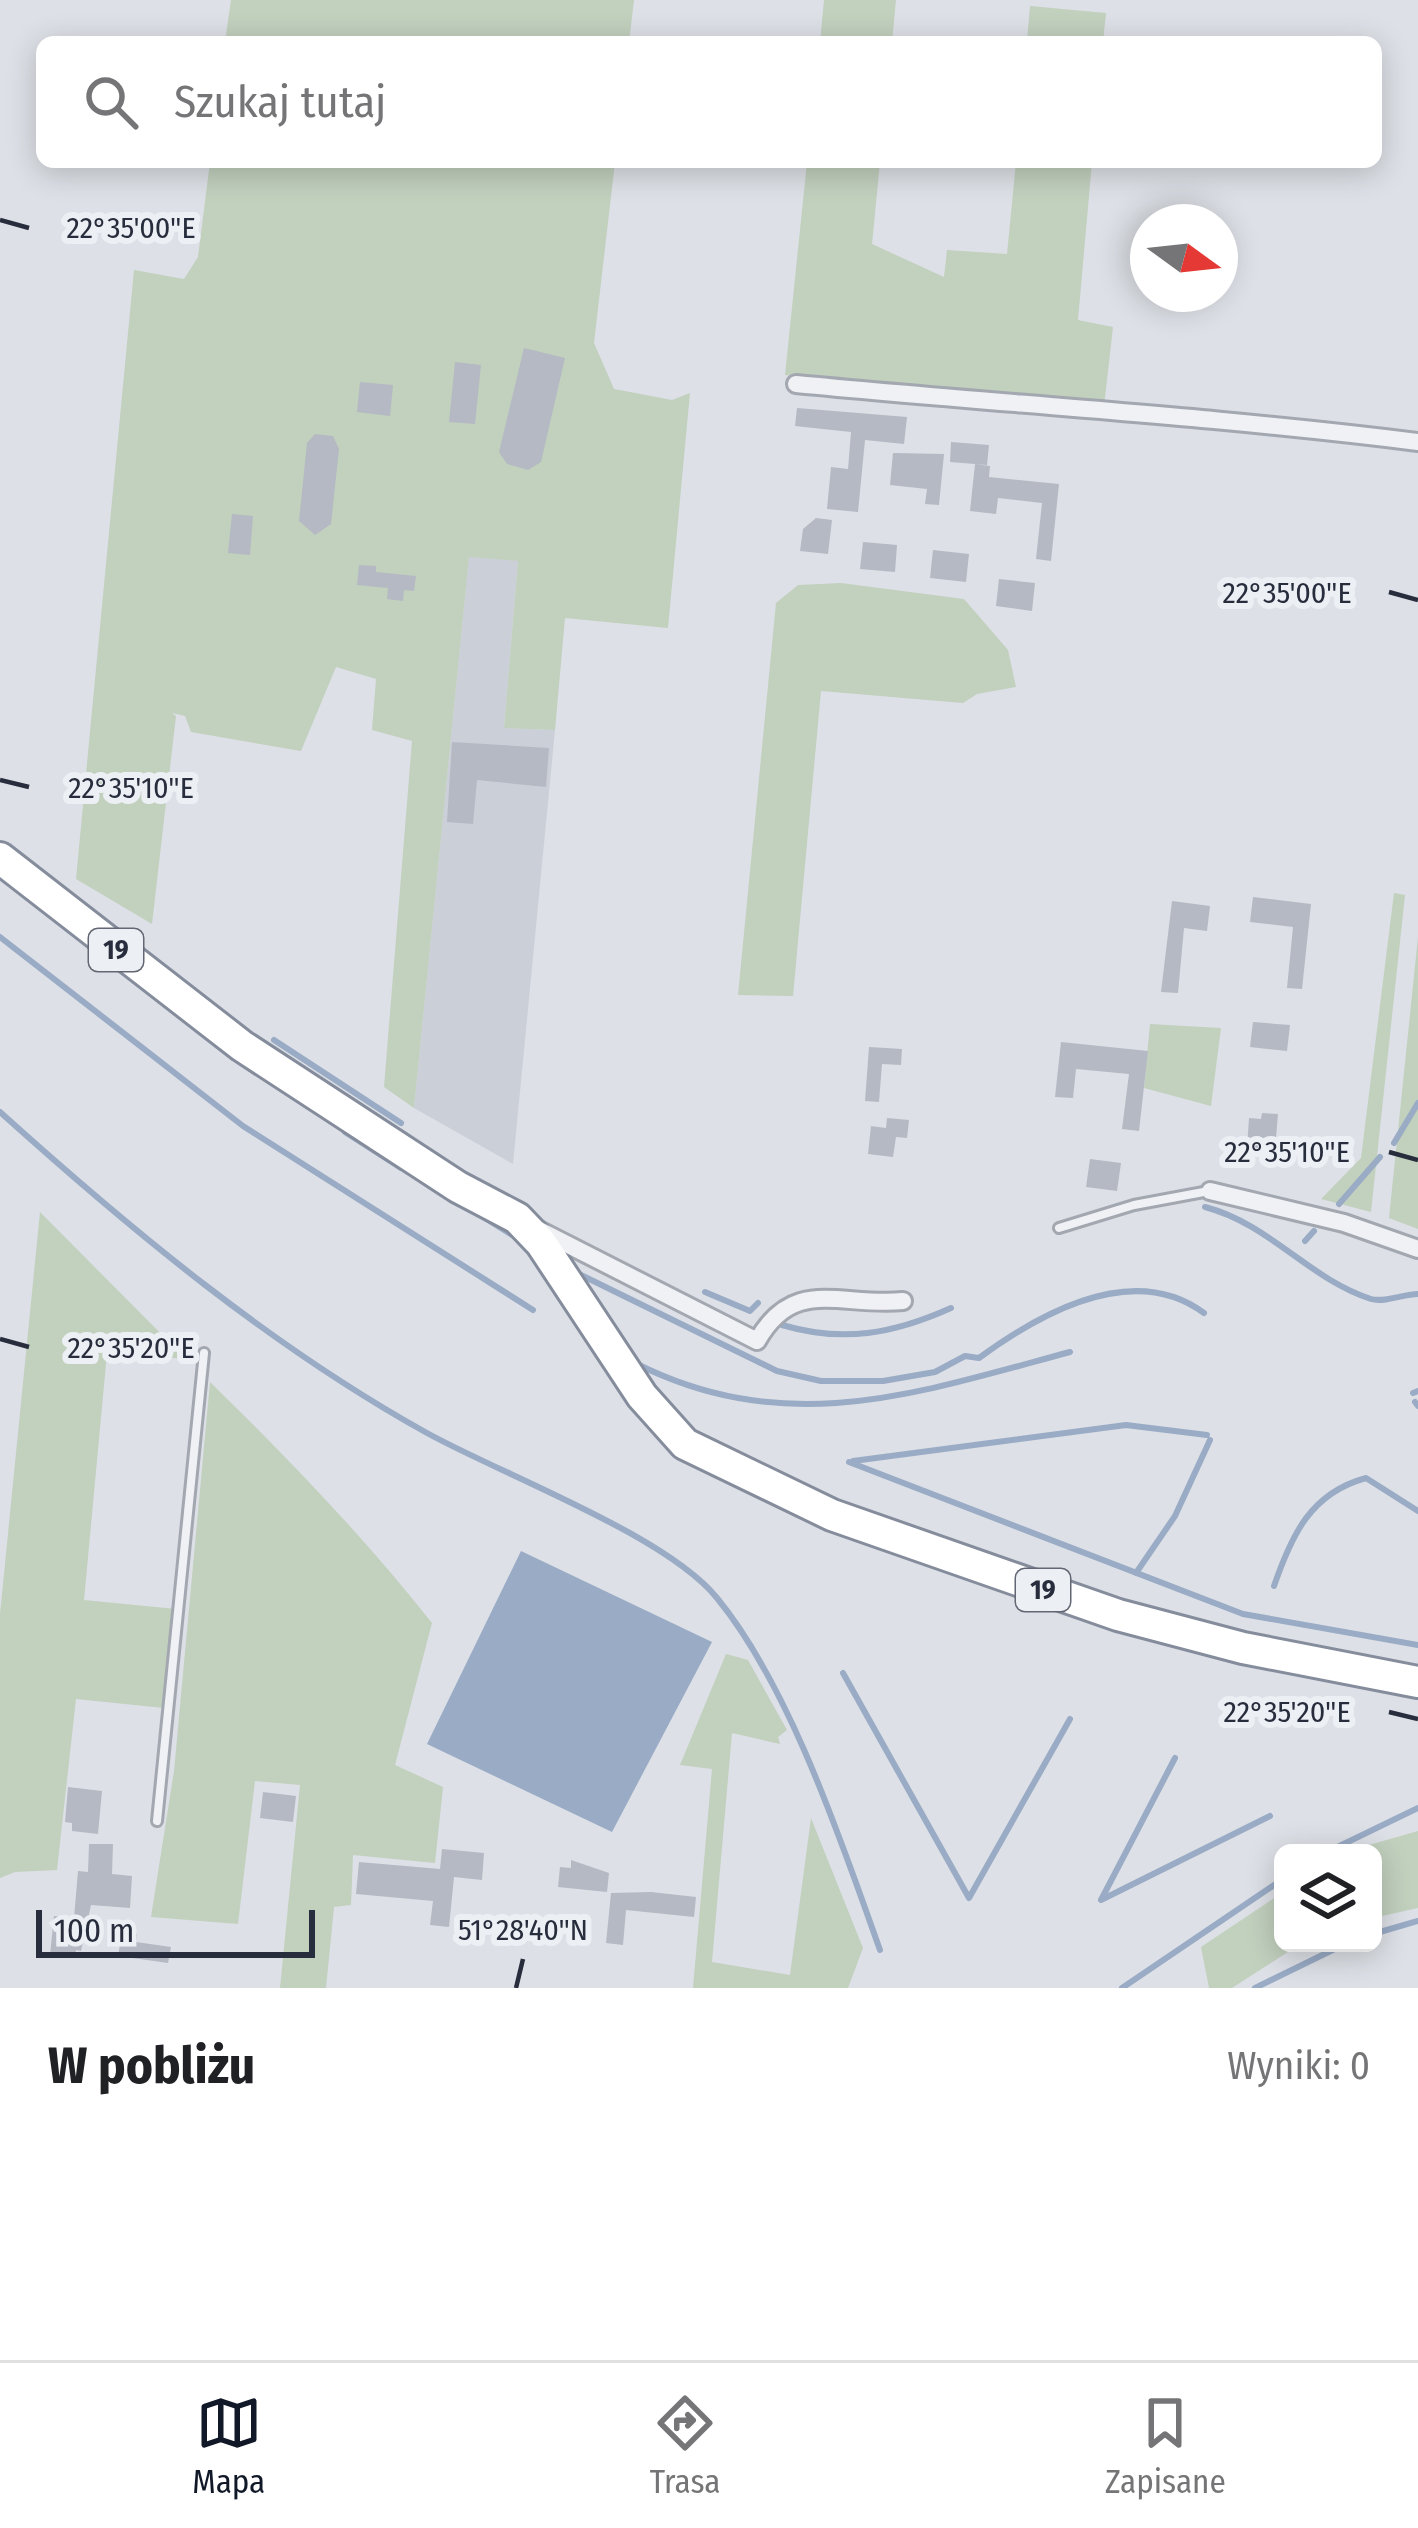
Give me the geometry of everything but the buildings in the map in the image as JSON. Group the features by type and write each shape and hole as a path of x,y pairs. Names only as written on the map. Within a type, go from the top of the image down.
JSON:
{"highway":[{"name":"19","path":"0,858 242,1046 458,1187 517,1218 541,1243 667,1426 724,1464 929,1552 1118,1615 1243,1648 1418,1682"}],"street":[{"path":"796,384 1070,411 1243,420 1418,442"},
{"path":"1210,1191 1344,1223 1418,1249"},
{"path":"517,1218 757,1341 770,1319 792,1301 903,1301"}],"lane":[{"path":"1059,1228 1134,1204 1210,1191"},
{"path":"157,1821 204,1353"}],"shaded area":[{"path":"469,556 518,561 504,728 555,730 513,1164 414,1108"}],"green space":[{"path":"231,0 634,0 630,36 226,36"},
{"path":"824,0 896,0 893,36 821,36"},
{"path":"1030,6 1106,13 1104,36 1028,36"},
{"path":"209,168 614,168 594,343 614,389 672,400 690,393 668,628 565,618 555,730 504,728 518,561 469,557 414,1108 384,1087 412,741 372,730 376,679 336,667 301,751 191,732 185,716 172,713 176,716 152,924 76,879 134,270 184,279 198,257"},
{"path":"806,168 879,168 872,244 944,277 947,250 1007,254 1015,168 1091,168 1078,320 1113,327 1104,406 785,375"},
{"path":"841,583 964,599 1008,650 1016,687 977,694 963,703 821,691 793,996 738,995 776,603 798,585"},
{"path":"1394,893 1405,895 1371,1212 1321,1199 1361,1158"},
{"path":"1418,937 1418,1229 1389,1218"},
{"path":"1150,1024 1221,1028 1211,1106 1144,1088"},
{"path":"40,1212 186,1359 107,1353 84,1600 176,1609 164,1708 76,1699 57,1870 15,1872 0,1878 0,1614"},
{"path":"210,1382 325,1499 432,1623 395,1765 443,1787 435,1863 353,1855 351,1905 334,1907 326,1988 280,1988 300,1785 255,1781 238,1924 151,1917 174,1771"},
{"path":"726,1654 748,1660 787,1730 778,1737 780,1744 732,1733 712,1962 790,1975 811,1818 863,1948 848,1988 693,1988 712,1769 680,1765"},
{"path":"1418,1831 1418,1908 1382,1916 1382,1844 1372,1844"},
{"path":"1274,1898 1274,1952 1288,1952 1232,1988 1209,1988 1201,1947"}],"water":[{"path":"521,1551 712,1642 612,1832 427,1744"}],"waterway":[{"path":"0,937 243,1126 533,1310"},
{"path":"274,1040 401,1123"},
{"path":"291,1095 307,1106"},
{"path":"1394,1143 1418,1103"},
{"path":"0,1112 152,1243 313,1363 427,1433 623,1529 693,1575 717,1598 768,1675 831,1814 880,1950"},
{"path":"345,1132 401,1168"},
{"path":"1339,1204 1380,1157"},
{"path":"1205,1207 1250,1226 1349,1290 1376,1300 1418,1294"},
{"path":"477,1213 517,1238"},
{"path":"1305,1241 1314,1231"},
{"path":"575,1272 777,1371 821,1381 883,1381 935,1372 965,1356 979,1358 1058,1310 1117,1292 1147,1291 1176,1298 1204,1313"},
{"path":"705,1292 750,1311 758,1303"},
{"path":"782,1325 826,1334 868,1333 951,1308"},
{"path":"637,1364 693,1387 747,1400 800,1404 906,1394 1070,1352"},
{"path":"1413,1393 1418,1391"},
{"path":"1415,1402 1418,1406"},
{"path":"853,1461 1126,1425 1207,1435"},
{"path":"1136,1573 1175,1516 1210,1440"},
{"path":"849,1462 1243,1614 1418,1645"},
{"path":"1274,1586 1306,1518 1347,1485 1366,1478 1418,1511"},
{"path":"843,1673 969,1898 1070,1719"},
{"path":"1175,1758 1101,1900 1270,1816"},
{"path":"1344,1844 1418,1808"},
{"path":"1122,1988 1274,1885"},
{"path":"1382,1931 1418,1921"},
{"path":"1255,1988 1329,1952"}]}
